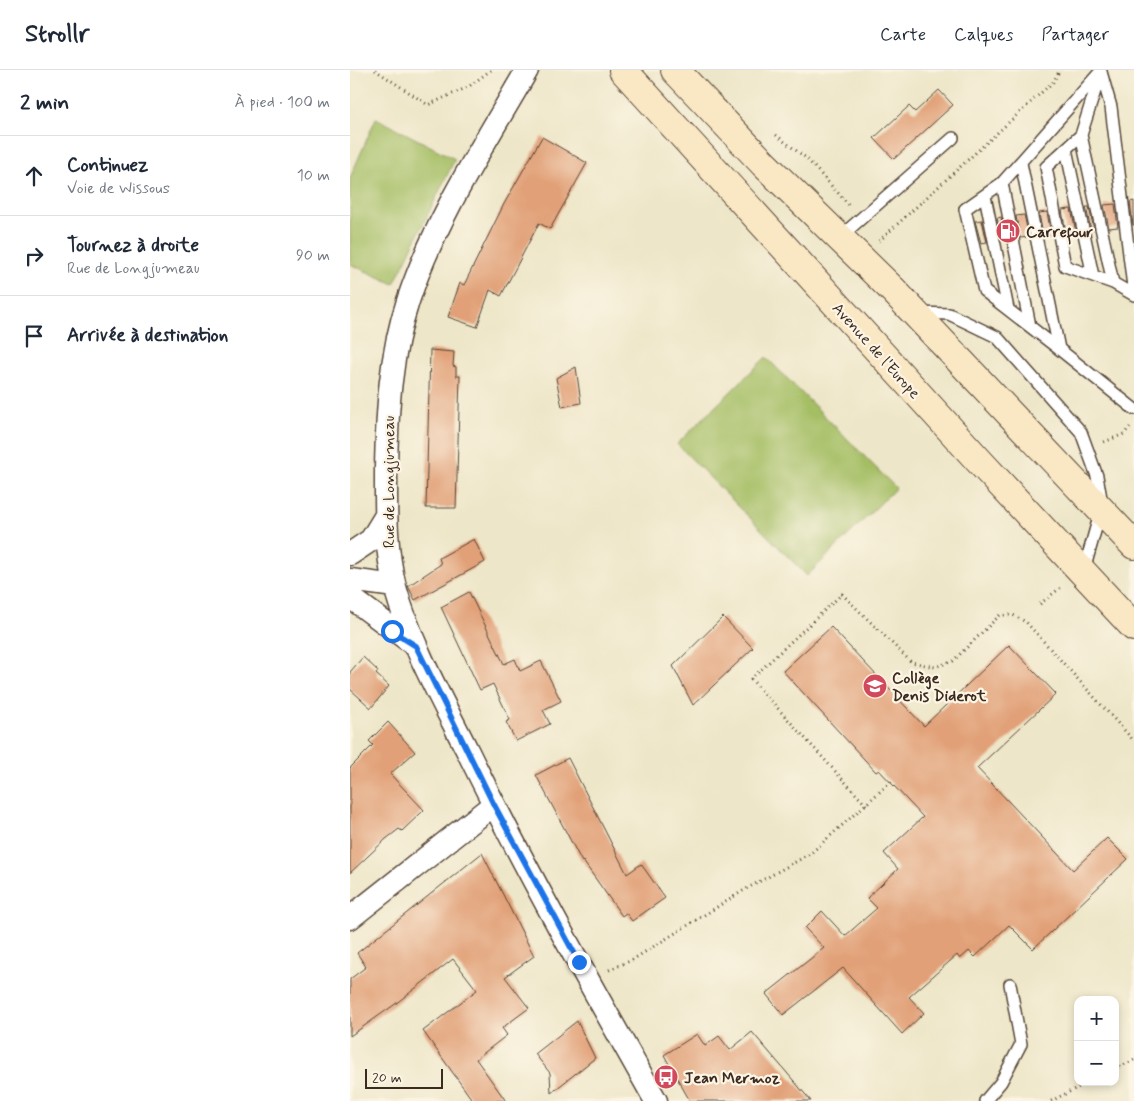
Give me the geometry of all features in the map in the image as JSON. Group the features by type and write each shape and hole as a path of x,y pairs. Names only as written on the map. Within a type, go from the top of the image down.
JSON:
{"main road":[{"name":"Avenue de l'Europe","path":"623,70 1075,577 1134,627"},
{"path":"675,70 764,164 843,240 914,313 1134,545"}],"street":[{"name":"Rue de Longjumeau","path":"526,70 440,223 408,302 399,334 391,384 387,430 385,517 388,552 395,586 416,646 494,805 656,1101"},
{"path":"350,554 370,540 385,517"},
{"path":"350,580 395,586"},
{"path":"350,597 416,646"},
{"path":"350,918 494,805"}],"lane":[{"path":"1101,71 1081,135 1112,283"},
{"path":"1101,71 1002,183 965,209 984,290 1134,409"},
{"path":"1101,71 1111,108 1134,295"},
{"path":"1081,135 1046,167 1065,266 1112,283 1134,295"},
{"path":"843,240 953,138"},
{"path":"1066,149 1093,276"},
{"path":"1020,163 1059,349"},
{"path":"1002,183 1030,326"},
{"path":"985,196 1008,309"},
{"path":"914,313 949,314 997,337 1081,432 1097,476 1101,510 1075,577 1113,588 1134,610"},
{"path":"985,1101 1000,1082 1021,1044 1010,984"}],"path":[{"path":"375,70 428,105 468,87 491,70"},
{"path":"878,243 1053,82 1060,70"},
{"path":"1087,449 1124,434 1134,423"},
{"path":"1040,604 1075,577"},
{"path":"866,805 751,679 842,594 911,662 935,667 953,660 1000,616 1013,615 1020,618 1026,622 1134,741"},
{"path":"588,978 632,960 746,889 810,854 894,779"},
{"path":"1119,1067 1134,1060"},
{"path":"1051,1101 1081,1086"}],"green space":[{"path":"376,118 455,159 394,284 350,264 350,178"},
{"path":"766,357 896,488 807,576 677,444"}],"building":[{"path":"939,90 953,105 894,159 874,138 909,106 915,112"},
{"path":"542,137 587,163 550,229 539,223 501,296 490,290 477,327 448,317 460,283 464,285 504,204"},
{"path":"1134,201 1134,225 1133,225 1130,202"},
{"path":"1115,204 1118,227 1109,228 1104,205"},
{"path":"1086,207 1089,207 1094,230 1091,230"},
{"path":"1071,209 1076,232 1066,233 1062,210"},
{"path":"1047,212 1051,235 1043,235 1039,213"},
{"path":"1024,215 1029,237 1020,238 1016,216"},
{"path":"1001,217 1006,240 1002,240 997,218"},
{"path":"982,220 987,242 981,243 975,221"},
{"path":"430,350 454,352 453,366 456,367 456,376 460,376 456,508 426,508"},
{"path":"576,367 581,403 562,407 556,378"},
{"path":"474,539 485,562 415,600 408,586 441,564 439,558"},
{"path":"469,592 504,664 515,659 520,671 541,661 561,701 543,710 550,724 516,741 506,722 510,720 493,684 480,690 441,607"},
{"path":"723,617 753,648 693,705 673,666"},
{"path":"831,627 924,726 1009,645 1056,694 977,768 1073,870 1107,838 1128,859 1033,949 1009,925 975,957 969,951 960,959 957,955 909,997 924,1013 902,1034 843,968 783,1015 766,994 824,948 805,928 822,911 845,936 877,908 867,898 898,869 884,853 923,817 879,770 876,772 783,671"},
{"path":"363,657 378,671 376,674 389,686 371,708 350,689 350,672"},
{"path":"388,722 415,752 390,774 424,810 402,831 399,829 386,839 350,873 350,768 373,745 369,741"},
{"path":"568,758 627,874 641,864 665,898 632,921 626,913 622,916 582,862 536,775"},
{"path":"482,853 534,956 505,977 529,1008 502,1028 507,1035 476,1059 506,1101 473,1101 423,1031 477,990 453,959 394,1005 350,1036 350,979 366,967 357,953"},
{"path":"577,1021 595,1058 551,1093 550,1073 535,1054"},
{"path":"752,1032 811,1101 690,1101 664,1055 697,1034 705,1046 719,1036 730,1050"}],"place":[{"name":"Carrefour","path":"1008,231"},
{"name":"Collège Denis Diderot","path":"875,686"},
{"name":"Jean Mermoz","path":"666,1077"}],"route":[{"path":"392,631 416,646 494,805 579,962"}]}
